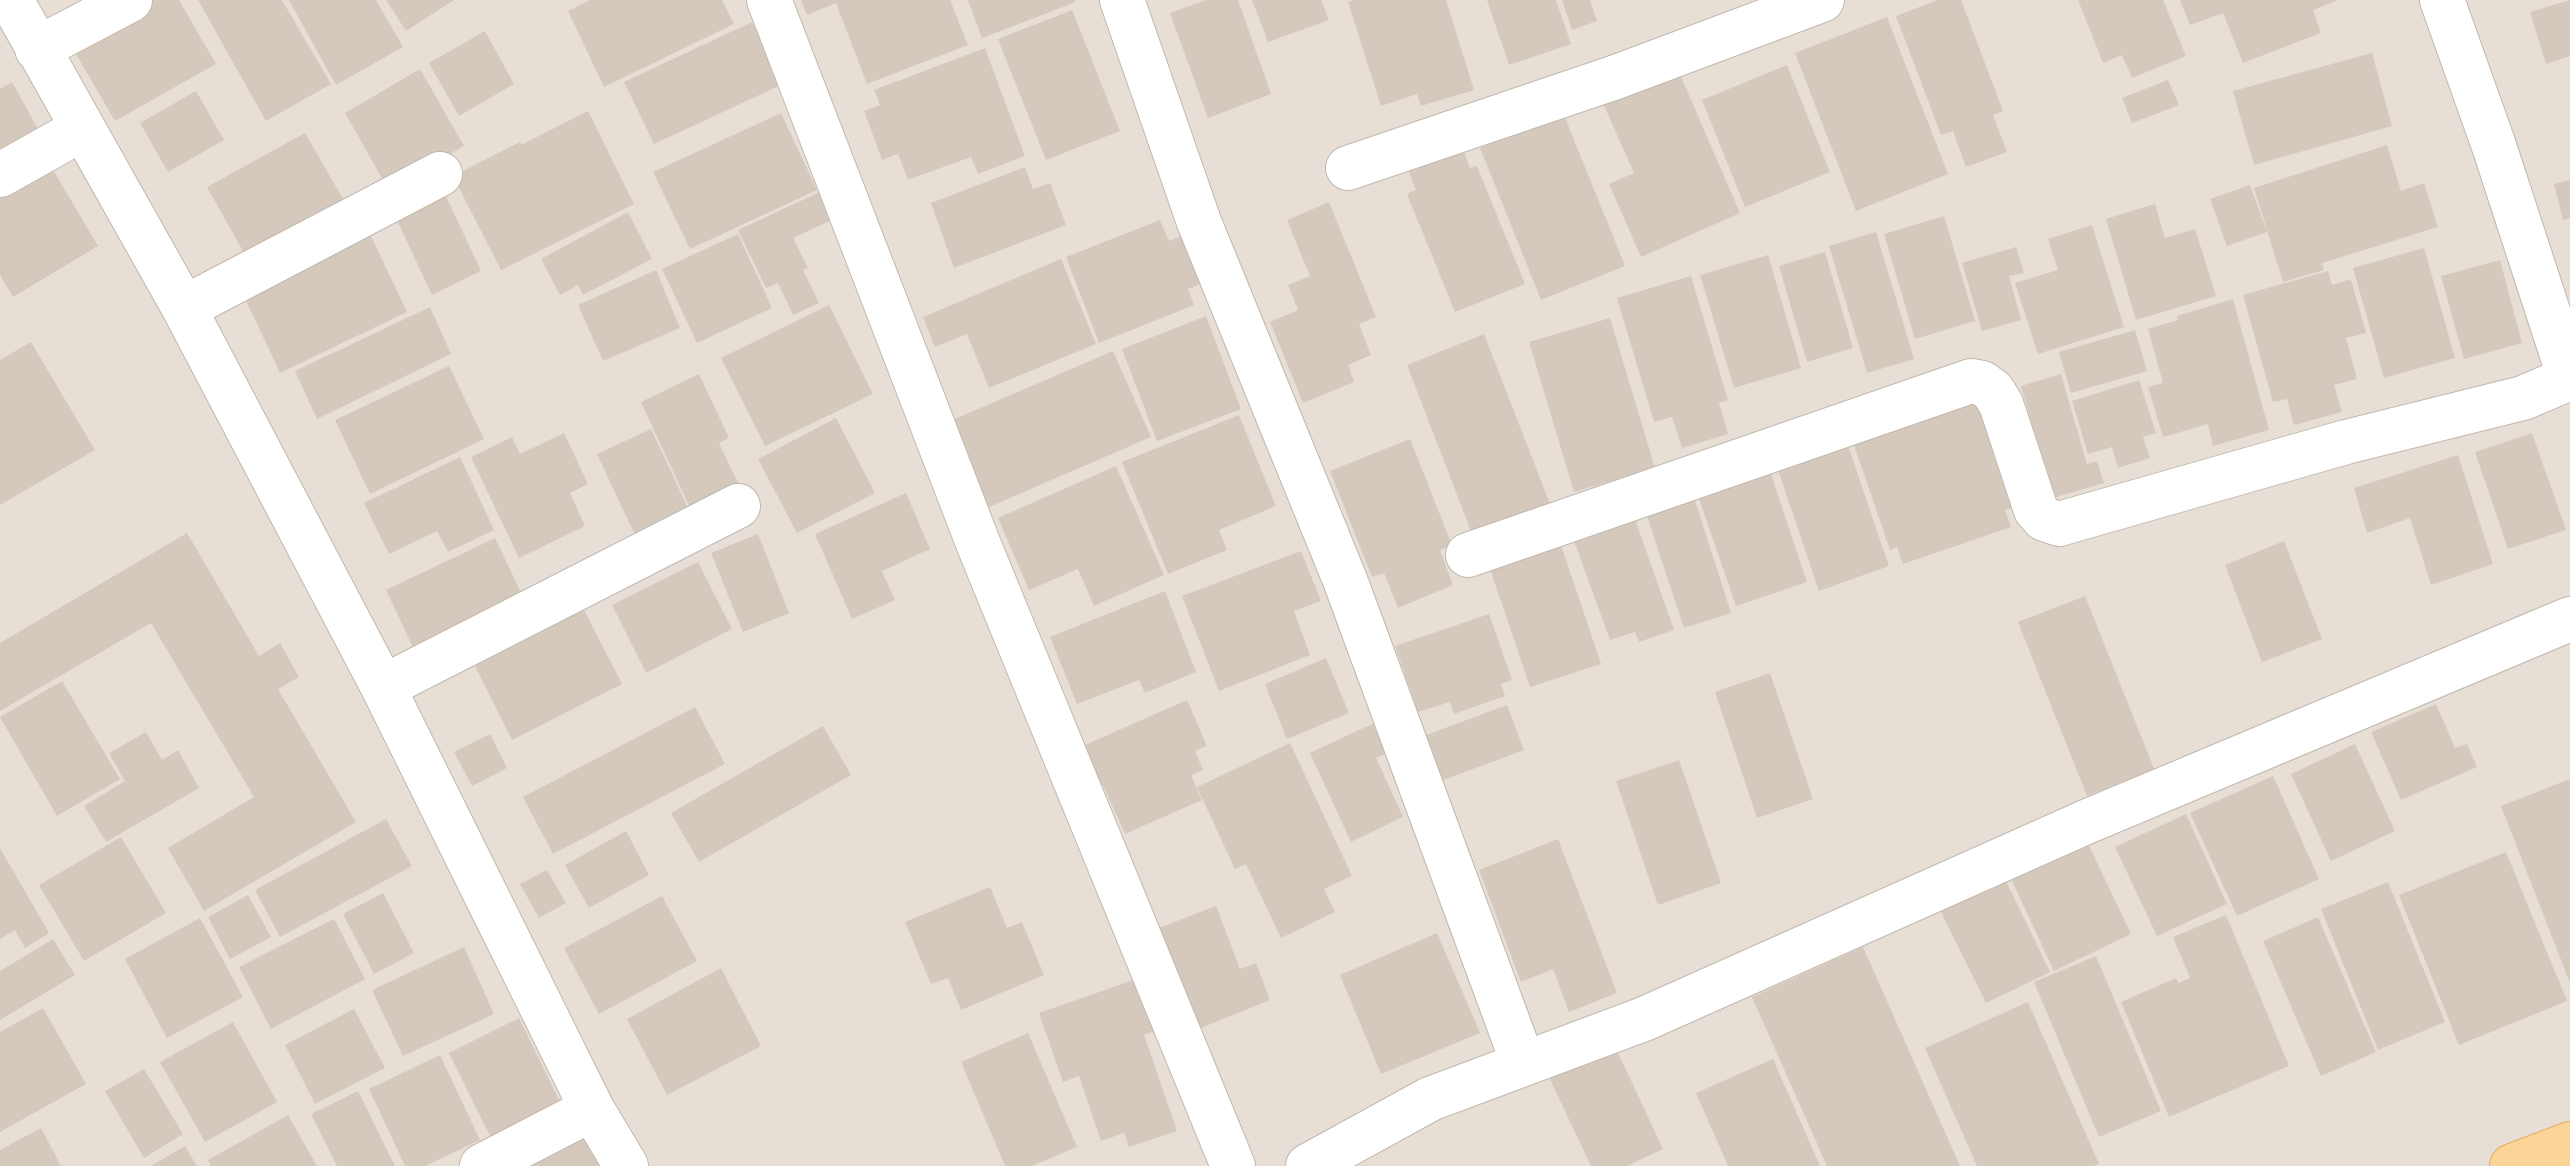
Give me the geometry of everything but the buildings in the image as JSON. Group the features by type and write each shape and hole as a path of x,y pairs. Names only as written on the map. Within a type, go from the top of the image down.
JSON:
{"main road":[{"path":"2512,1166 2570,1144"}],"street":[{"path":"11,0 184,308 383,687 592,1109 626,1166"},
{"path":"37,49 130,0"},
{"path":"769,0 978,543 1233,1166"},
{"path":"1122,0 1199,222 1345,580 1523,1063"},
{"path":"1348,168 1616,77 1822,0"},
{"path":"1468,555 1971,381 1982,383 1993,391 2001,404 2036,510 2044,519 2059,524 2346,442 2523,398 2570,379 2494,146 2442,0"},
{"path":"0,175 82,129"},
{"path":"184,308 440,174"},
{"path":"383,687 738,506"},
{"path":"1308,1166 1430,1099 1644,1019 2086,822 2570,619"},
{"path":"482,1166 592,1109"}],"shaded area":[{"path":"0,0 2570,0 2570,1166 0,1166"}]}
